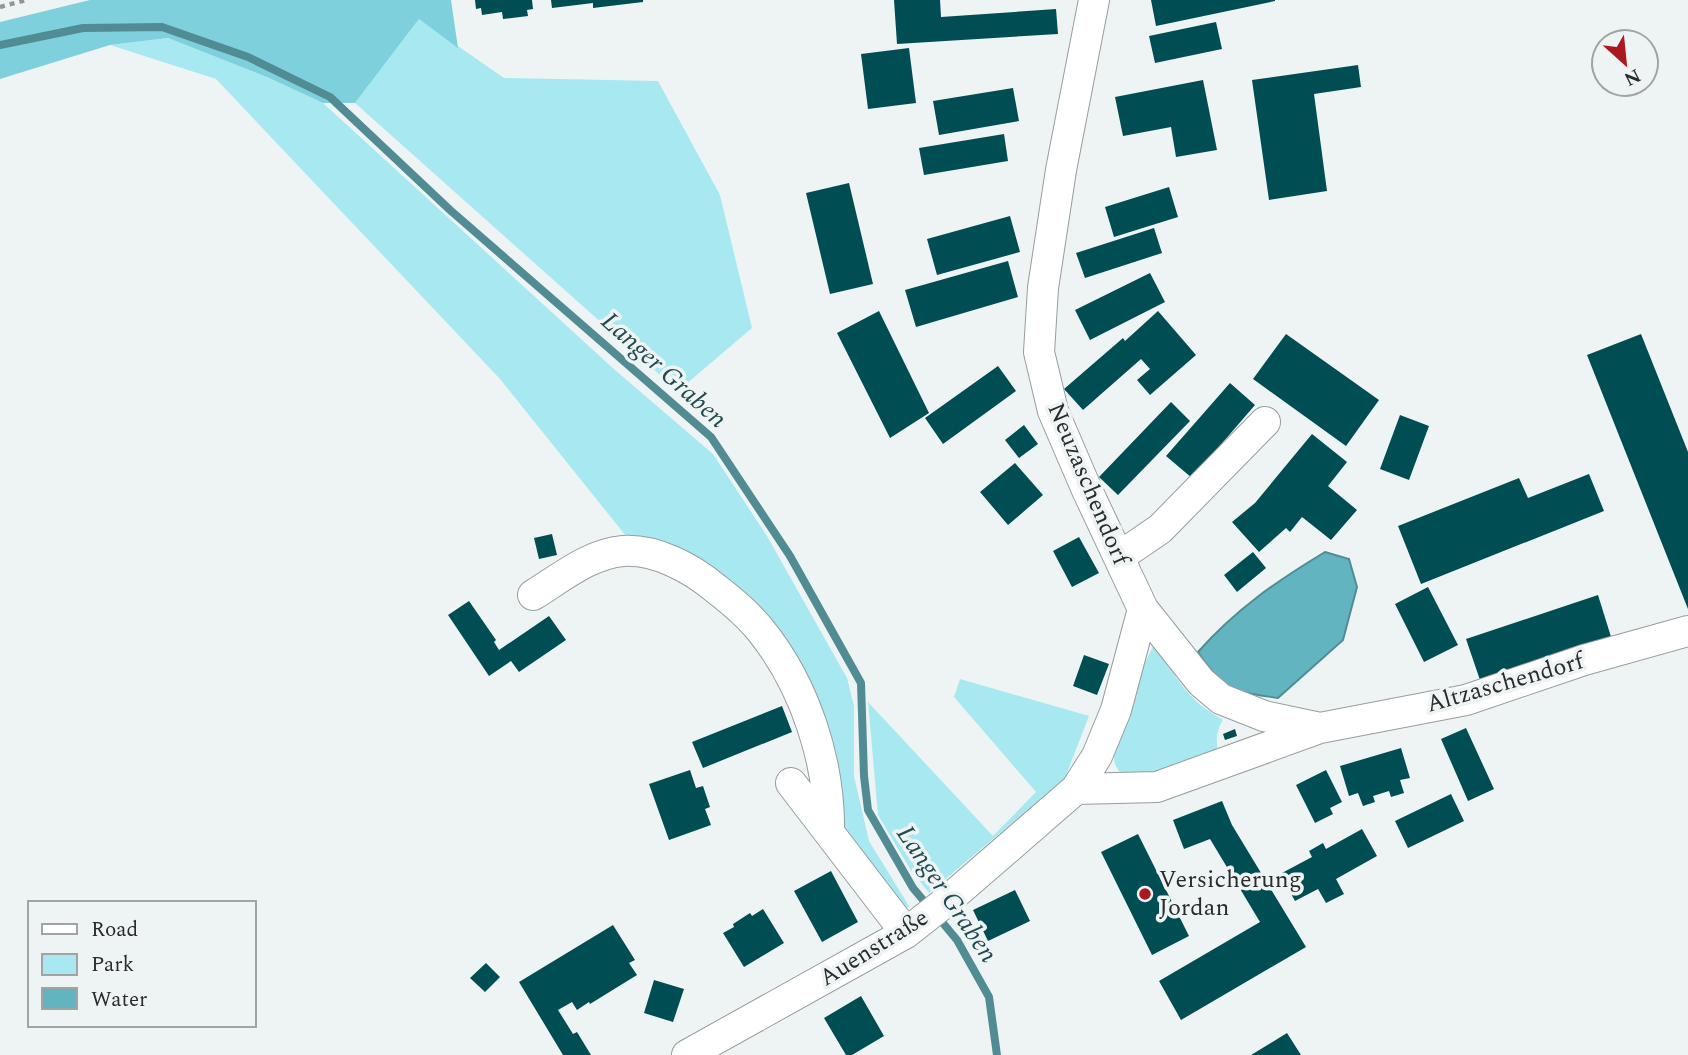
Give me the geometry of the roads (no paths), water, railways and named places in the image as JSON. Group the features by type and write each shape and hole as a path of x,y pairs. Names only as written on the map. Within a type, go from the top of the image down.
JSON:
{"street":[{"name":"Neuzaschendorf","path":"1094,0 1061,170 1043,288 1039,352 1053,411 1143,609"},
{"path":"1119,557 1160,529 1265,422"},
{"path":"533,595 589,561 626,551 648,554 679,564 701,576 740,608 762,632 781,660 799,695 811,722 825,772 829,831"},
{"path":"1076,789 1097,755 1116,710 1143,609"},
{"name":"Altzaschendorf","path":"1143,609 1201,682 1221,699 1264,716 1320,728"},
{"name":"Altzaschendorf","path":"1076,789 1157,787 1320,728 1466,700 1584,660 1688,631"},
{"path":"790,783 913,928"},
{"name":"Auenstraße","path":"687,1055 913,928 1076,789"}],"water":[{"path":"1325,552 1349,559 1357,587 1343,640 1278,698 1239,691 1223,682 1198,652 1227,622 1258,597"}],"waterway":[{"name":"Langer Graben","path":"0,45 83,28 162,27 248,57 330,97 450,210 711,437 790,556 861,683 864,776 868,810 913,888 929,907"},
{"name":"Langer Graben","path":"937,916 957,940 989,997 997,1055"}],"place":[{"name":"Versicherung Jordan","path":"1145,894"}]}
